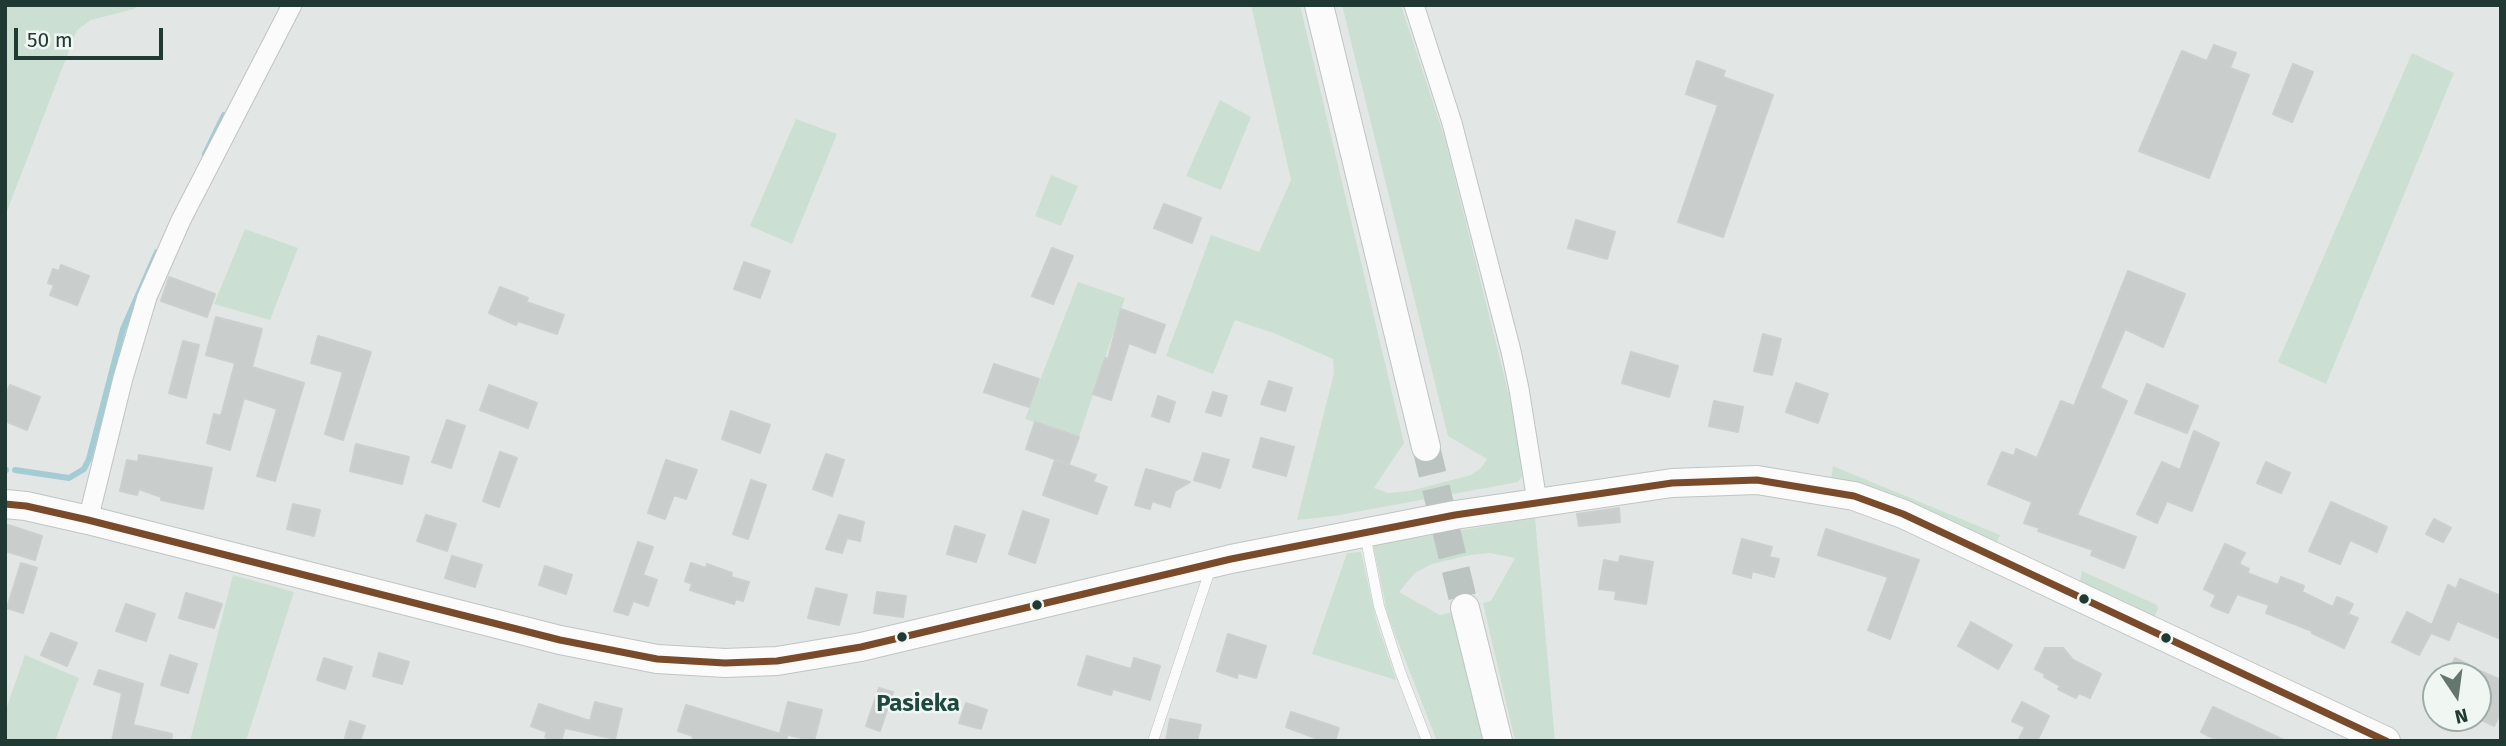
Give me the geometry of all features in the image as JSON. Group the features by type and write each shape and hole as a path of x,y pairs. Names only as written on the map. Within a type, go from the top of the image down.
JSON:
{"street":[{"path":"88,520 123,379 147,297 181,220 292,5"},
{"path":"1319,5 1426,447"},
{"path":"1414,5 1452,123 1511,351 1537,501"},
{"path":"5,504 88,520 560,640 644,657 703,663 777,661 861,647 1212,563 1364,531 1537,501 1672,483 1741,479 1786,483 1854,496 1945,532 2385,741"},
{"path":"1465,608 1498,741"}],"lane":[{"path":"1364,531 1379,606 1427,741"},
{"path":"1153,741 1212,563"}],"green space":[{"path":"5,5 138,5 134,9 91,20 77,30 5,216"},
{"path":"1251,5 1300,5 1404,443 1374,488 1388,493 1410,491 1471,475 1481,468 1487,459 1448,436 1342,5 1401,5 1445,139 1517,427 1522,476 1518,482 1334,516 1297,520 1334,373 1333,359 1276,334 1235,320 1213,374 1166,356 1211,235 1259,252 1291,180"},
{"path":"2412,53 2454,73 2326,384 2278,362"},
{"path":"1220,100 1251,117 1221,190 1186,176"},
{"path":"796,119 837,134 792,244 750,226"},
{"path":"1051,175 1078,186 1061,226 1035,216"},
{"path":"245,229 298,248 270,320 214,304"},
{"path":"1078,282 1125,298 1079,437 1025,419"},
{"path":"1833,466 2000,535 1996,544 1831,480"},
{"path":"1535,518 1555,741 1515,741 1483,603 1491,601 1515,558 1490,553 1432,564 1415,573 1399,592 1440,615 1453,612 1484,741 1437,741 1388,616 1373,545"},
{"path":"1361,552 1376,619 1396,680 1312,654 1347,553"},
{"path":"2082,571 2157,605 2154,618 2084,585 2080,581"},
{"path":"233,575 294,592 246,741 190,741"},
{"path":"25,655 79,678 55,741 5,741 5,712"}],"building":[{"path":"2214,45 2236,53 2230,68 2249,75 2209,178 2139,151 2182,51 2207,61"},
{"path":"1697,61 1725,71 1723,77 1773,95 1723,237 1678,222 1718,105 1686,94"},
{"path":"2293,64 2313,72 2292,122 2273,114"},
{"path":"1164,204 1201,218 1192,243 1154,228"},
{"path":"1576,220 1615,232 1607,259 1568,248"},
{"path":"1052,248 1073,256 1053,304 1032,296"},
{"path":"744,262 770,271 760,298 734,289"},
{"path":"61,265 89,276 77,305 50,295 54,285 48,283 53,269 59,271"},
{"path":"2128,271 2185,294 2163,347 2125,329 2100,388 2127,401 2077,515 2136,537 2124,568 2091,555 2093,550 2038,531 2040,528 2024,523 2032,502 1988,484 2002,452 2014,456 2016,449 2037,458 2061,401 2074,406"},
{"path":"169,277 215,294 207,317 161,301"},
{"path":"500,287 528,298 526,302 564,315 557,334 518,321 516,325 489,313"},
{"path":"1121,309 1165,325 1155,353 1129,343 1111,400 1093,394 1105,358 1108,359"},
{"path":"216,317 262,329 252,367 304,383 275,481 257,476 277,409 244,398 230,450 207,443 214,414 221,416 235,363 206,355"},
{"path":"1763,334 1781,339 1772,375 1754,371"},
{"path":"318,336 371,352 343,440 325,434 343,372 311,363"},
{"path":"183,341 199,345 186,398 169,393"},
{"path":"1631,352 1678,366 1669,397 1622,383"},
{"path":"994,364 1039,379 1029,407 984,392"},
{"path":"1269,381 1292,388 1285,411 1261,404"},
{"path":"1796,383 1828,394 1818,423 1786,412"},
{"path":"2147,384 2198,406 2187,433 2135,413"},
{"path":"10,385 40,397 27,430 5,421 5,397"},
{"path":"489,385 537,403 528,428 480,410"},
{"path":"1213,392 1227,396 1221,416 1206,412"},
{"path":"1158,396 1175,402 1169,422 1152,416"},
{"path":"1714,401 1743,407 1738,432 1709,426"},
{"path":"731,411 770,425 760,453 722,439"},
{"path":"447,420 465,426 451,468 432,462"},
{"path":"1035,422 1079,437 1069,464 1026,449"},
{"path":"2194,431 2219,443 2192,511 2167,501 2157,523 2137,514 2162,462 2180,470"},
{"path":"1261,438 1294,447 1286,476 1253,467"},
{"path":"356,444 409,457 402,484 350,471"},
{"path":"500,452 517,458 499,507 483,501"},
{"path":"1203,453 1229,460 1220,488 1194,480"},
{"path":"826,454 844,460 832,496 813,489"},
{"path":"139,455 212,468 203,509 161,500 161,497 139,489 137,495 120,491 127,460 138,462"},
{"path":"666,460 697,470 686,499 674,495 665,519 648,513"},
{"path":"1055,460 1096,475 1093,482 1107,487 1097,514 1043,495"},
{"path":"2266,462 2290,473 2281,493 2257,483"},
{"path":"1146,469 1190,482 1175,491 1170,507 1152,501 1150,509 1135,505"},
{"path":"751,480 766,485 748,539 733,534"},
{"path":"2331,502 2387,527 2377,552 2350,540 2340,564 2309,551"},
{"path":"293,504 320,510 314,536 287,529"},
{"path":"1619,508 1620,522 1579,526 1577,514"},
{"path":"1023,511 1049,520 1035,563 1009,554"},
{"path":"426,515 456,524 447,551 417,541"},
{"path":"839,515 864,522 860,541 847,538 842,553 826,549"},
{"path":"2434,519 2451,528 2443,542 2426,534"},
{"path":"5,524 42,536 35,560 5,551"},
{"path":"955,526 985,535 976,562 947,554"},
{"path":"1826,529 1919,560 1890,639 1868,630 1888,577 1818,555"},
{"path":"1742,539 1772,547 1769,557 1779,559 1774,577 1752,571 1751,578 1733,573"},
{"path":"638,542 653,547 643,575 657,580 648,606 633,601 628,615 614,611"},
{"path":"2225,544 2245,553 2239,564 2249,569 2247,573 2278,585 2281,577 2304,586 2302,592 2333,607 2337,597 2353,604 2348,614 2358,618 2344,648 2312,631 2266,613 2269,605 2237,594 2228,613 2211,606 2216,595 2204,589"},
{"path":"452,556 482,565 475,587 445,578"},
{"path":"1620,556 1653,562 1646,604 1615,599 1616,591 1599,589 1604,560 1619,563"},
{"path":"21,563 37,568 23,613 7,608"},
{"path":"691,563 706,568 707,564 732,573 731,577 749,582 743,601 736,599 734,604 690,590 692,584 685,581"},
{"path":"545,566 572,575 566,594 539,585"},
{"path":"2460,579 2501,596 2501,639 2457,621 2449,640 2431,633 2419,655 2392,642 2407,612 2432,625 2448,585 2456,589"},
{"path":"816,588 847,595 839,625 808,618"},
{"path":"877,592 906,596 903,617 874,613"},
{"path":"186,593 222,604 214,628 179,618"},
{"path":"126,604 155,614 146,641 116,631"},
{"path":"1971,622 2012,645 1998,669 1958,646"},
{"path":"51,633 77,643 67,666 41,655"},
{"path":"1228,634 1266,646 1256,678 1238,673 1237,678 1217,671"},
{"path":"2045,648 2063,648 2073,660 2101,674 2090,698 2079,693 2076,698 2058,689 2060,686 2035,669"},
{"path":"379,653 409,662 402,684 373,676"},
{"path":"170,655 197,664 188,693 161,685"},
{"path":"1087,656 1131,669 1134,658 1160,666 1150,700 1113,689 1111,695 1078,685"},
{"path":"324,658 352,667 345,689 317,680"},
{"path":"99,670 143,684 133,725 172,734 171,741 112,741 122,693 94,684"},
{"path":"2492,676 2501,680 2501,712 2494,726"},
{"path":"879,688 893,692 880,731 866,726"},
{"path":"595,702 622,709 615,739 565,728 561,741 555,741 545,737 547,732 531,726 539,704 590,721"},
{"path":"788,702 822,710 814,741 780,733"},
{"path":"2022,702 2049,716 2037,741 2018,741 2025,727 2012,721"},
{"path":"966,703 987,710 981,729 959,723"},
{"path":"686,705 787,736 786,741 692,741 693,736 678,731"},
{"path":"2213,707 2286,741 2219,741 2201,732"},
{"path":"1291,712 1339,728 1335,741 1323,741 1286,727"},
{"path":"1170,719 1201,725 1197,741 1166,741"},
{"path":"350,721 365,726 360,741 344,741"}],"waterway":[{"path":"205,154 224,115"},
{"path":"15,470 69,478 84,469 89,459 123,329 157,252"}],"tunnel":[{"path":"1426,447 1465,608"}],"transit line":[{"path":"5,504 88,520 560,640 657,659 725,663 777,661 861,647 1231,559 1455,515 1672,483 1757,480 1854,496 1903,514 2386,741"}],"district":[{"name":"Pasieka","path":"918,704"}]}
